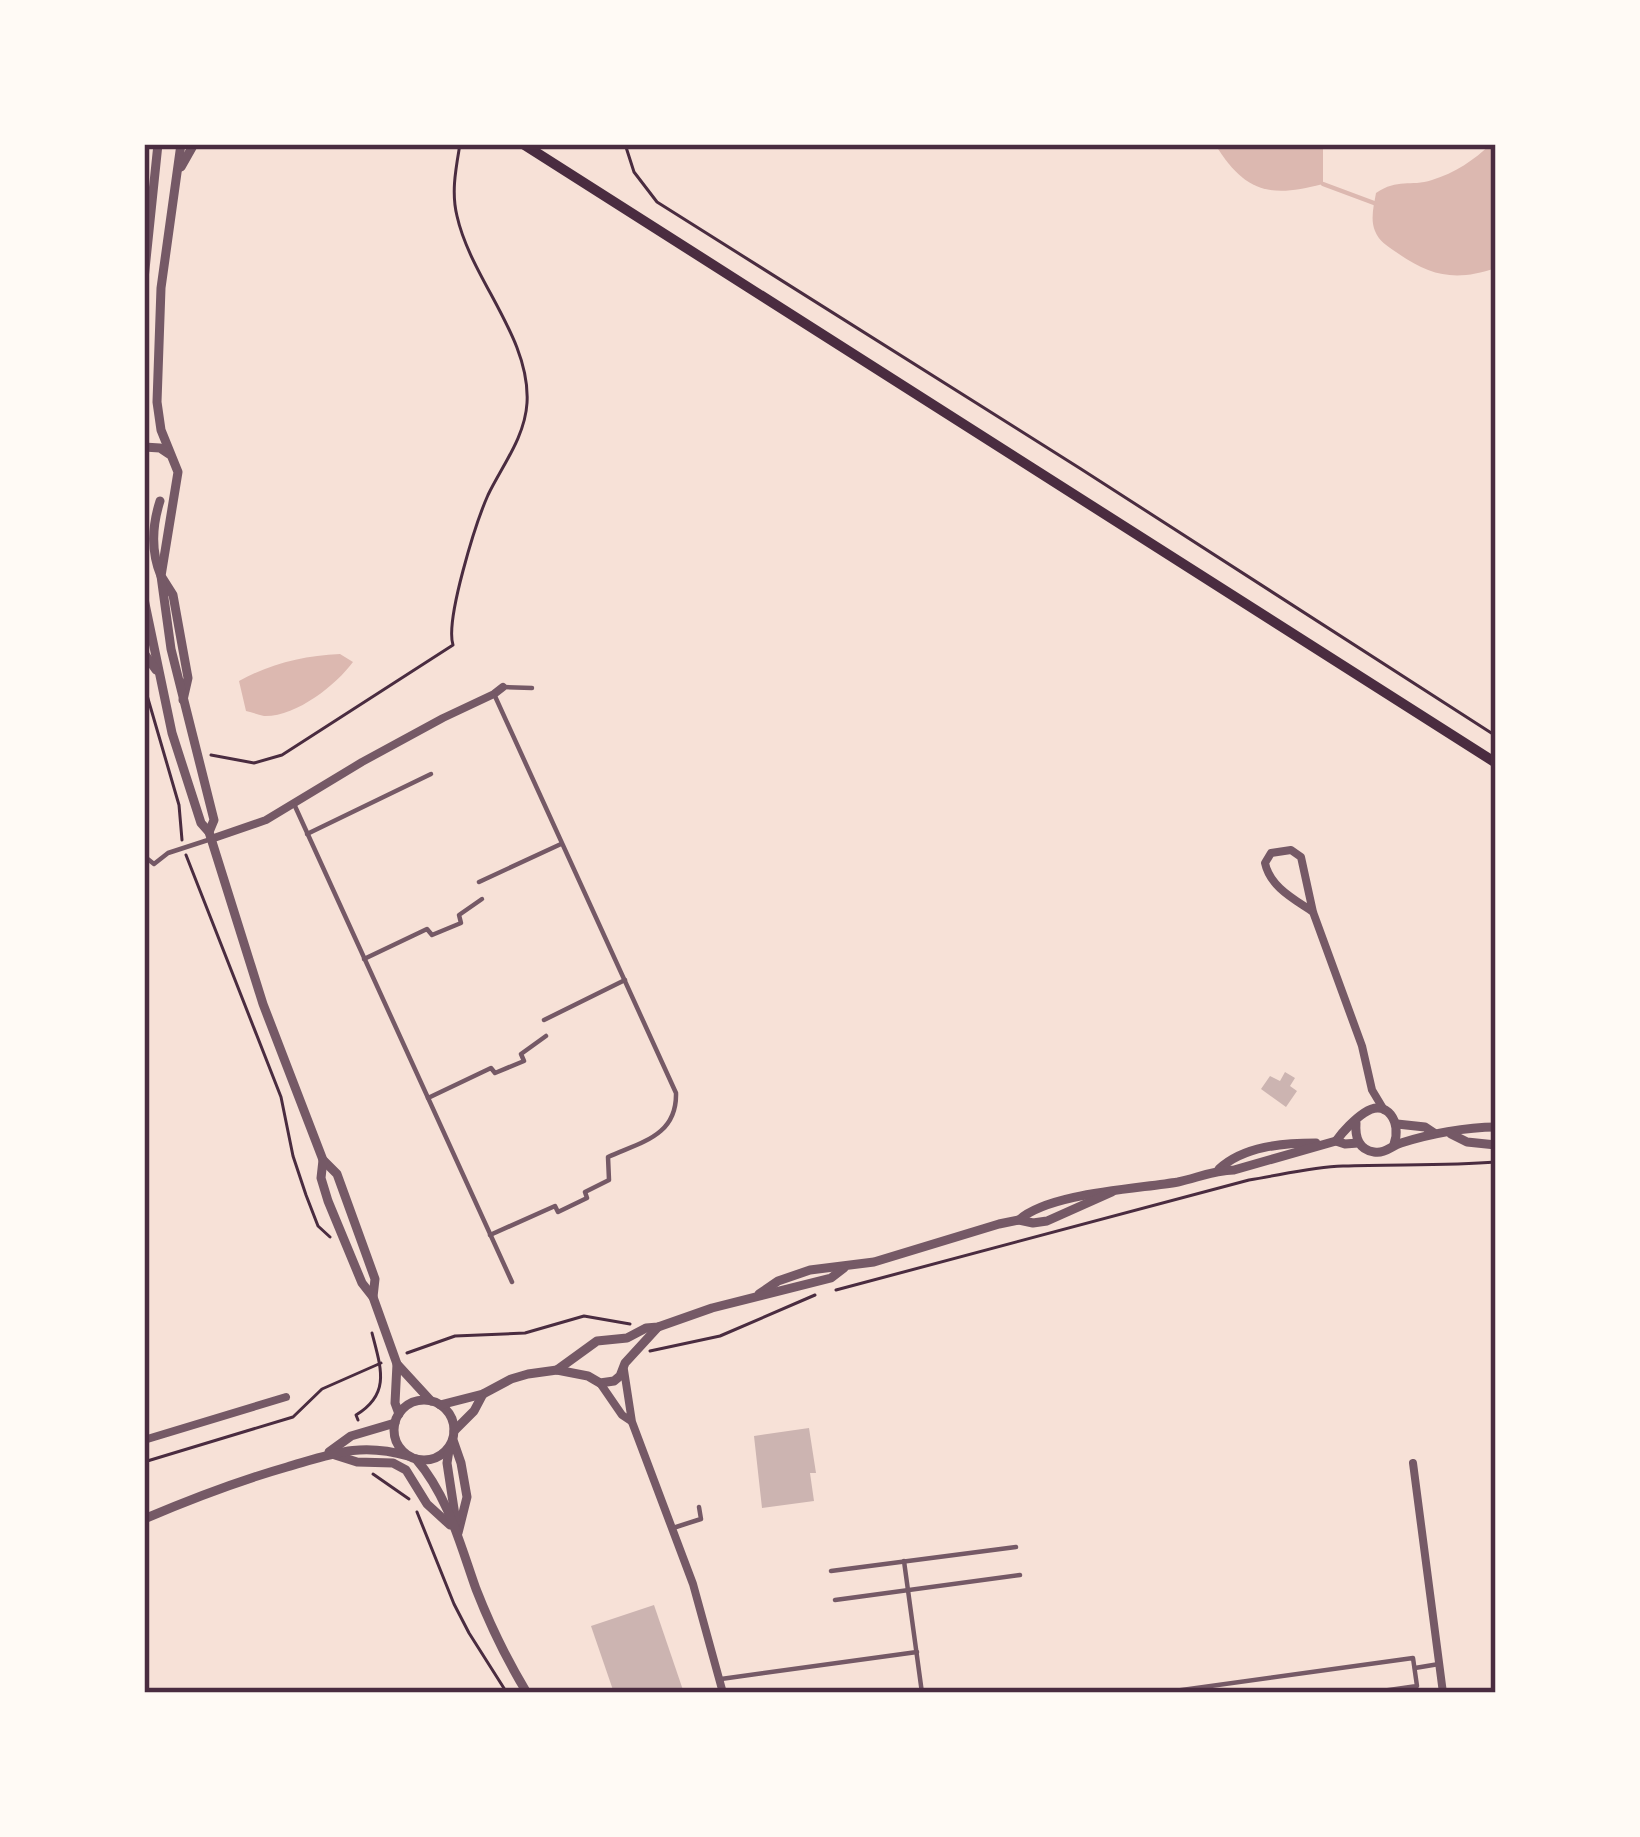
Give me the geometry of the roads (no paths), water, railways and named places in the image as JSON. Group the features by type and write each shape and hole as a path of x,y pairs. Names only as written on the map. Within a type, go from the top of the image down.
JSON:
{"main road":[{"path":"523,144 1496,764"}],"street":[{"path":"144,279 158,144"},
{"path":"182,144 161,288 157,402 161,430 178,472 161,576 171,649 214,820 210,836"},
{"path":"175,177 194,144"},
{"path":"144,447 169,454"},
{"path":"144,502 160,501 173,490"},
{"path":"160,501 153,533 161,576"},
{"path":"144,599 172,734 201,824 210,836 263,1004 323,1160 337,1174 375,1279 373,1297"},
{"path":"144,652 159,674"},
{"path":"210,836 266,820 401,740 503,687"},
{"path":"1312,912 1276,886 1265,863 1271,853 1291,850 1301,857 1312,912 1362,1046 1372,1090 1384,1111 1397,1124 1425,1127 1434,1133"},
{"path":"1336,1141 1365,1112 1372,1090"},
{"path":"1365,1112 1384,1111"},
{"path":"1356,1123 1358,1143 1376,1153 1434,1133 1496,1127"},
{"path":"1394,1144 1397,1124"},
{"path":"1451,1133 1467,1142 1496,1145"},
{"path":"557,1370 597,1341 611,1341 759,1294 793,1275 897,1256 1094,1193 1182,1181 1257,1150 1358,1143"},
{"path":"323,1160 320,1178 328,1201 362,1283 373,1297 397,1364 396,1442 431,1477 458,1533 493,1629 527,1693"},
{"path":"600,1383 614,1381 658,1327"},
{"path":"611,1341 622,1350 632,1422 693,1584 723,1693"},
{"path":"586,1350 583,1363 588,1376"},
{"path":"397,1364 452,1419 447,1462 458,1533"},
{"path":"328,1453 351,1436 397,1419 413,1402 436,1403 483,1394 511,1379 557,1370 600,1383 632,1422"},
{"path":"144,1520 254,1475 328,1453 383,1449 434,1459 483,1394"},
{"path":"144,1440 286,1397"},
{"path":"328,1453 357,1462 393,1463 406,1470 427,1504 458,1533"},
{"path":"1413,1463 1443,1693"}],"lane":[{"path":"503,687 532,688"},
{"path":"490,1235 555,1206 558,1212 587,1198 585,1192 609,1180 608,1157 657,1135 670,1124 676,1108 676,1093 494,694"},
{"path":"308,834 430,774"},
{"path":"294,805 512,1282"},
{"path":"144,856 154,864 210,836"},
{"path":"479,881 563,843"},
{"path":"364,958 427,929 432,935 461,923 459,915 482,899"},
{"path":"544,1021 626,980"},
{"path":"428,1098 491,1068 495,1073 524,1060 521,1054 546,1036"},
{"path":"673,1528 701,1519 699,1508"},
{"path":"831,1571 1016,1546"},
{"path":"904,1561 922,1693"},
{"path":"835,1600 1020,1575"},
{"path":"721,1679 916,1652"},
{"path":"1160,1693 1413,1658 1418,1686 1368,1693"},
{"path":"1415,1668 1439,1664"}],"waterway":[{"path":"1323,184 1374,203"}]}
